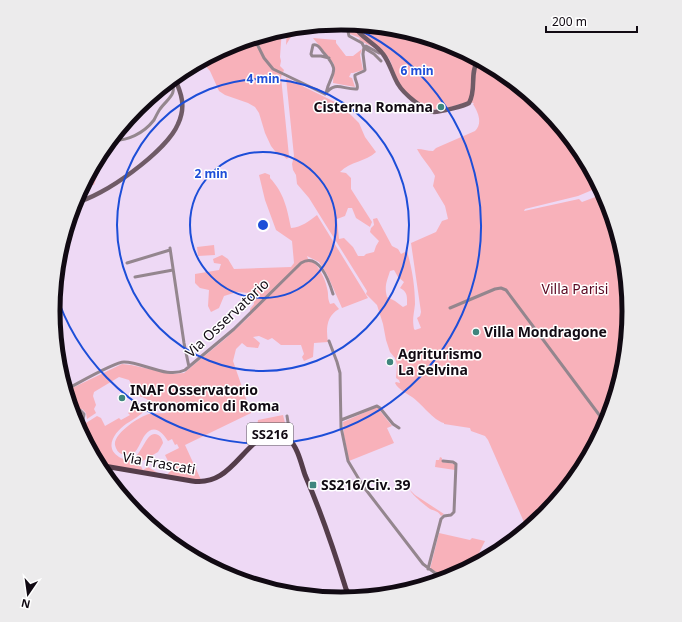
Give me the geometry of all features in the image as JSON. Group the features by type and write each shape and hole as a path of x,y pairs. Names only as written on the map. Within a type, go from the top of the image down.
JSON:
{"main road":[{"name":"Via Frascati","path":"107,466 205,482 214,480 223,474 263,436 270,434 280,435 286,437 292,442"},
{"name":"SS216","path":"292,442 318,506 348,592"}],"street":[{"path":"348,30 349,36 362,43 364,48 374,54 381,62"},
{"path":"357,31 382,52 388,61 398,85 406,94 428,110 435,112 469,103 473,95 473,73 476,65"},
{"path":"257,43 264,58 273,69 325,94"},
{"path":"325,94 332,77 334,65 329,58 317,45 314,44 311,56 325,56 329,58"},
{"path":"364,48 366,46 380,53 382,52"},
{"path":"325,94 330,88 335,86 357,89 358,86 355,75 365,70 362,54 364,48"},
{"path":"82,201 95,196 132,172 171,137 180,119 183,100 176,83"},
{"path":"117,141 129,138 149,125 173,93 173,86"},
{"path":"127,263 170,249 189,367"},
{"name":"Via Osservatorio","path":"71,387 120,363 131,363 172,372 182,371 189,367 234,329 303,262 311,260 319,264 328,280 333,294"},
{"path":"135,277 159,274 173,270"},
{"path":"450,308 495,289 501,288 506,290 601,418"},
{"path":"329,341 337,362 340,376 341,420 345,454 352,469 422,563 428,570 439,574"},
{"path":"341,420 377,407 393,424 399,428"},
{"path":"78,410 84,414 82,422"},
{"path":"287,416 292,442"},
{"path":"428,570 442,518 445,515 452,515 454,512 456,464 453,462 443,461"}],"green space":[{"name":"Villa Parisi","path":"349,30 378,32 396,35 449,51 497,77 540,112 575,155 594,189 578,196 525,209 524,211 579,199 582,202 598,196 601,203 617,256 620,274 622,311 620,348 617,366 601,419 584,452 564,482 540,510 524,523 485,436 471,431 470,428 440,422 416,400 396,385 396,382 400,383 396,378 397,365 386,340 377,305 366,294 367,291 309,198 297,184 296,175 292,164 294,156 286,78 337,103 348,112 359,123 365,137 376,152 368,158 344,168 340,172 346,173 351,178 351,189 372,222 370,227 356,218 352,208 348,208 345,216 337,219 339,239 344,238 353,247 358,256 364,256 374,252 379,241 370,232 374,225 373,219 377,218 392,246 398,249 401,254 407,251 412,271 414,291 414,329 421,328 417,318 420,316 421,312 411,243 436,232 442,221 448,219 445,206 433,186 435,176 417,149 433,151 436,148 475,131 479,125 479,118 477,110 473,104 474,103 464,103 444,109 435,109 420,103 409,95 398,83 388,57 378,49 359,40 360,38 350,34","holes":["394,270 398,277 404,282 400,288 406,293 407,297 407,305 403,307 387,297 386,287 390,271"]},
{"path":"293,34 286,45 287,35"},
{"path":"281,36 280,66 284,70 281,77 289,156 287,159 281,154 278,155 271,146 259,113 255,107 225,95 219,91 210,71 205,66 233,51"},
{"path":"313,38 336,40 336,43 346,56 353,56 362,49 360,55 363,70 351,73 349,77 352,78 355,87 333,83 334,64"},
{"path":"100,167 100,167 94,185 91,184"},
{"path":"265,173 270,175 270,178 279,189 286,207 291,228 302,225 317,215 368,298 342,308 327,274 319,262 307,256 309,261 314,262 324,277 330,304 334,303 339,309 329,319 327,328 328,342 314,343 313,357 304,361 302,357 304,354 301,345 281,345 272,338 268,340 259,336 253,337 260,343 258,348 247,347 242,343 236,349 233,361 251,413 185,445 202,482 167,475 172,469 165,455 179,448 177,444 175,445 172,439 168,441 158,430 148,431 134,453 131,455 127,456 119,453 115,445 118,436 128,426 140,418 149,414 168,412 170,411 169,409 160,408 143,397 138,396 129,380 119,377 94,392 93,396 96,405 94,409 96,413 87,419 86,413 82,409 78,409 71,388 122,364 172,374 184,373 250,316 250,309 254,304 253,298 249,293 237,292 224,296 219,308 211,312 208,306 209,290 200,288 195,283 195,274 219,270 221,264 214,263 213,259 222,255 228,259 234,269 291,267 294,263 292,241 276,230 265,200 259,175"},
{"path":"214,245 215,255 198,256 197,247"},
{"path":"142,405 146,406 146,410 126,424 115,435 112,444 114,453 119,457 130,460 137,455 150,436 157,434 163,443 158,452 139,463 143,470 148,467 158,473 106,464 84,424 97,416 101,418 105,426 119,418 121,420 130,415 128,413"},
{"path":"377,407 392,426 387,428 394,443 349,461 343,422"},
{"path":"283,415 287,431 272,429 252,437 251,436 257,427 258,420"},
{"path":"440,457 442,458 442,462 455,464 455,470 435,467 436,460 439,460"},
{"path":"410,490 415,495 444,514 441,516 438,512 430,509 416,497"},
{"path":"439,533 470,540 472,538 485,541 478,556 465,563 441,574 430,569"}],"place":[{"name":"Cisterna Romana","path":"441,107"},
{"name":"Villa Mondragone","path":"476,332"},
{"name":"Agriturismo La Selvina","path":"390,362"},
{"name":"INAF Osservatorio Astronomico di Roma","path":"122,398"},
{"name":"SS216/Civ. 39","path":"313,485"}]}
